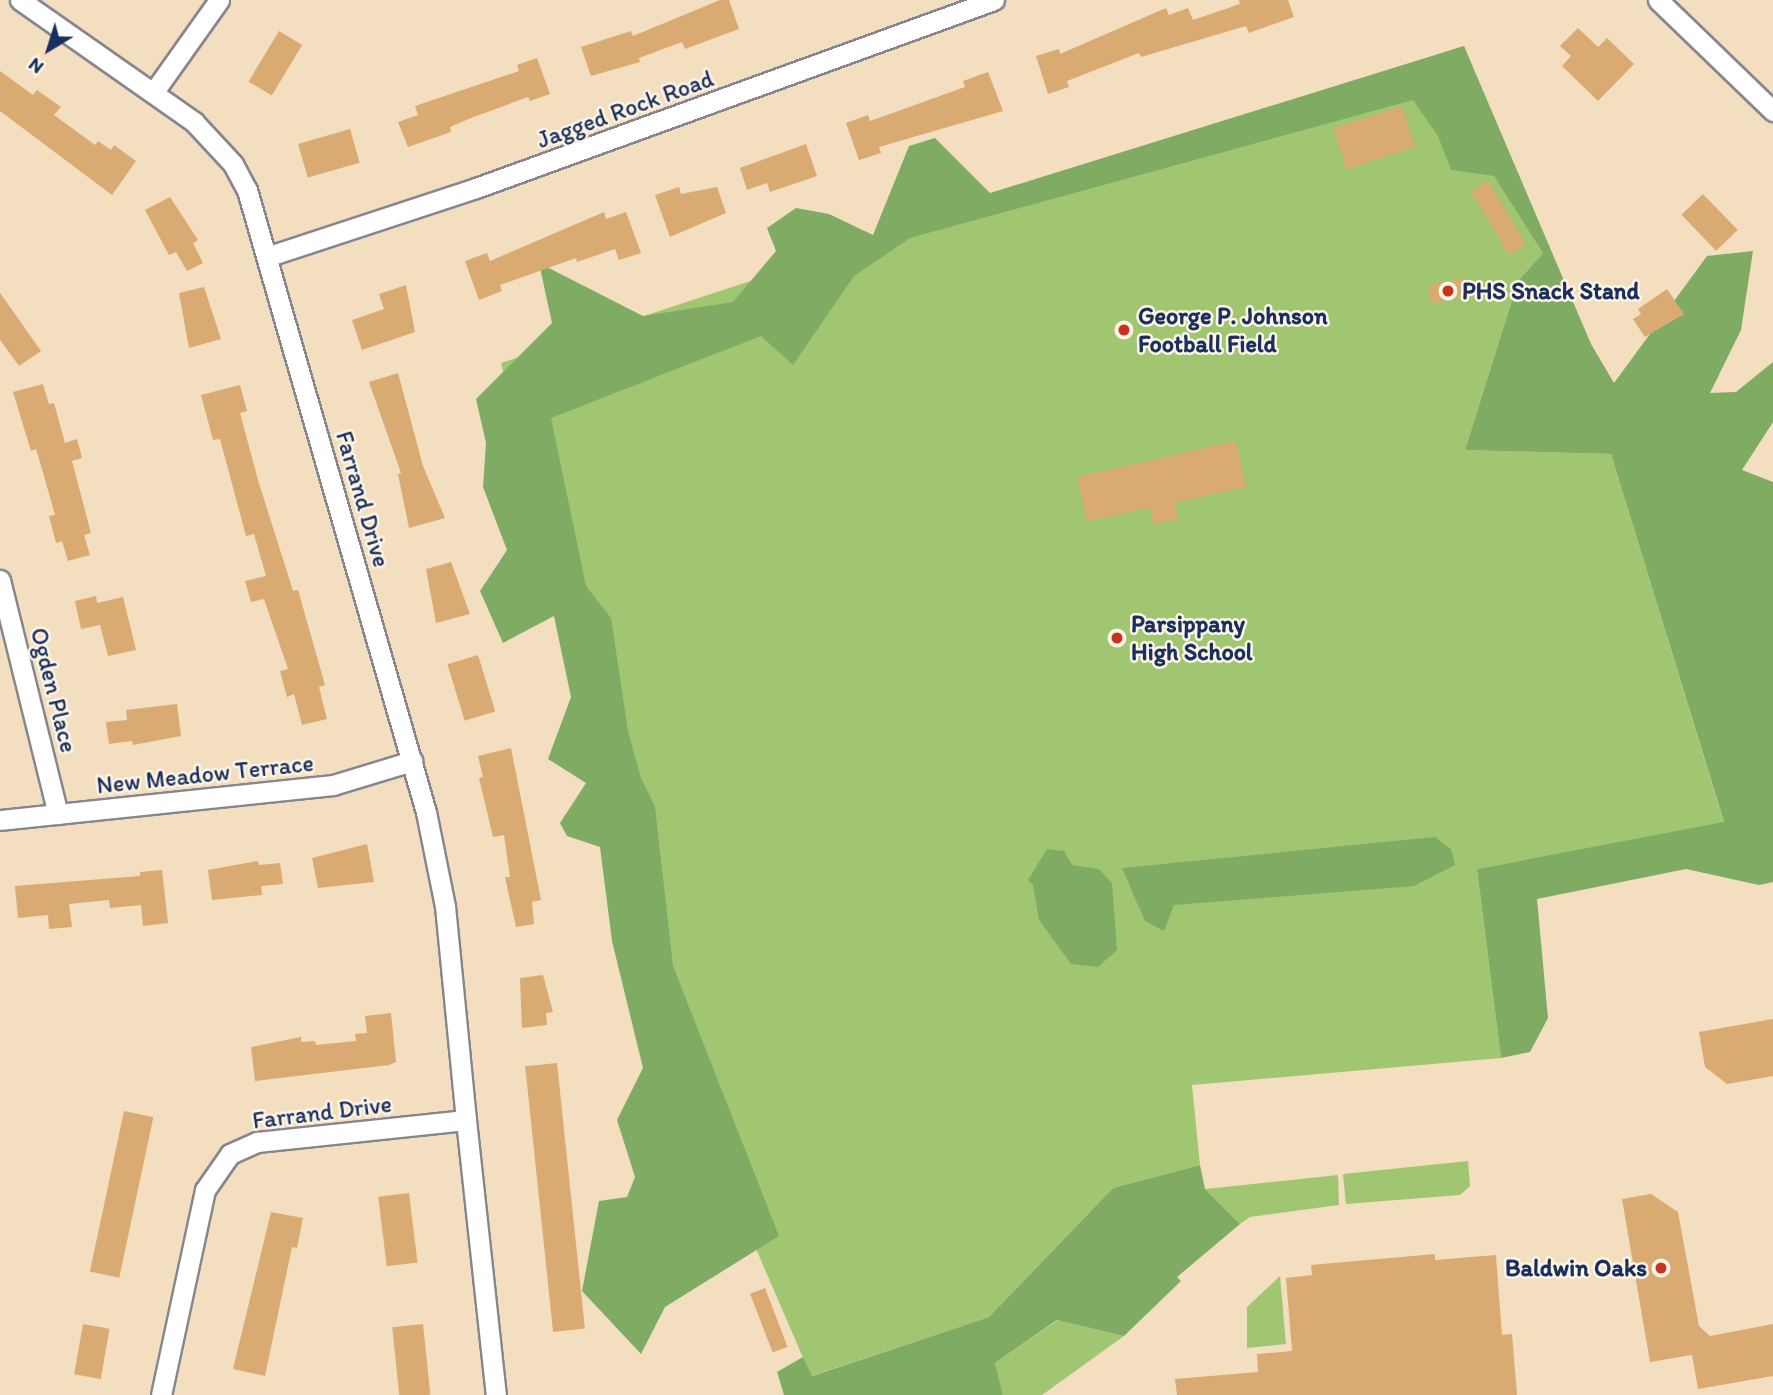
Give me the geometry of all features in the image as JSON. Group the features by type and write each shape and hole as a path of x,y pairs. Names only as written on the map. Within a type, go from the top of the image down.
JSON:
{"street":[{"name":"Farrand Drive","path":"20,0 194,122 233,164 247,190 269,256 412,761 445,906 496,1395"},
{"path":"153,93 219,0"},
{"name":"Jagged Rock Road","path":"269,256 502,179 994,0"},
{"path":"1658,0 1773,111"},
{"name":"Ogden Place","path":"0,580 58,814"},
{"name":"New Meadow Terrace","path":"0,820 333,785 412,761"},
{"name":"Farrand Drive","path":"161,1395 205,1190 230,1154 257,1142 466,1120"}],"green space":[{"name":"Parsippany High School","path":"1464,46 1543,253 1518,281 1465,450 1611,454 1724,823 1477,869 1501,1058 1192,1085 1200,1165 1113,1188 989,1317 811,1376 657,1020 501,363"},
{"path":"1464,46 1591,344 1614,383 1707,256 1753,251 1741,330 1710,393 1736,392 1773,362 1773,422 1742,470 1773,482 1773,882 1759,885 1686,869 1537,899 1548,1018 1530,1052 1501,1058 1477,869 1724,822 1611,454 1465,450 1518,281 1543,253 1494,176 1451,170 1438,136 1413,100 910,238 854,276 793,365 761,336 551,418 586,586 611,618 628,731 641,778 655,807 673,966 779,1236 665,1307 641,1354 582,1291 599,1201 627,1197 635,1177 617,1120 643,1068 612,941 600,847 567,836 560,823 586,783 548,759 571,697 554,616 503,643 480,591 507,550 483,487 486,443 476,399 552,323 539,263 643,316 733,302 776,251 767,228 796,208 829,214 873,235 909,146 935,138 990,193"},
{"path":"1435,837 1451,849 1455,865 1414,886 1174,905 1164,931 1145,921 1122,868"},
{"path":"1047,849 1064,851 1072,865 1099,869 1112,883 1117,950 1098,967 1071,964 1039,920 1033,885 1028,880"},
{"path":"1468,1161 1470,1186 1460,1195 1346,1204 1343,1174"},
{"path":"1200,1165 1205,1189 1240,1224 1177,1277 1181,1281 1124,1336 1057,1320 995,1363 1003,1395 784,1395 777,1372 803,1357 812,1376 989,1317 1113,1188"},
{"path":"1338,1175 1339,1205 1250,1217 1240,1224 1205,1189"},
{"path":"1280,1276 1286,1344 1247,1348 1247,1307"},
{"path":"1058,1320 1124,1336 1042,1395 1003,1395 995,1363"}],"building":[{"path":"720,0 729,0 739,29 685,49 682,42 639,58 640,62 591,76 581,47 631,31 633,36"},
{"path":"1239,0 1288,0 1294,17 1249,33 1246,26 1141,57 1139,53 1067,81 1069,87 1048,94 1036,56 1059,49 1060,54 1166,8 1169,15 1188,8 1193,20 1240,4"},
{"path":"1578,28 1598,47 1607,38 1634,64 1598,101 1562,66 1571,56 1560,46"},
{"path":"279,31 302,45 272,95 249,82"},
{"path":"537,58 550,94 530,101 528,97 471,118 450,127 451,132 408,147 398,122 418,115 415,106 519,71 517,65"},
{"path":"0,71 33,95 37,90 61,107 54,115 95,145 98,141 111,150 114,145 136,161 112,195 0,111"},
{"path":"988,72 1003,111 879,147 881,153 859,160 846,123 868,115 870,121 901,110 965,87 963,81"},
{"path":"1402,106 1415,147 1347,169 1334,128"},
{"path":"350,129 360,163 308,178 298,144"},
{"path":"806,144 817,176 770,192 767,183 747,190 740,168"},
{"path":"1488,181 1526,244 1509,255 1471,191"},
{"path":"679,187 681,194 717,187 726,213 670,237 655,195"},
{"path":"1703,194 1738,230 1716,251 1681,215"},
{"path":"170,197 198,240 193,243 203,263 187,271 176,252 169,255 145,210"},
{"path":"604,212 606,219 626,212 641,253 619,260 615,249 577,262 576,258 500,285 502,291 479,300 465,261 487,253 490,261"},
{"name":"PHS Snack Stand","path":"1463,278 1467,296 1432,304 1428,286"},
{"path":"406,285 415,332 362,350 352,320 384,309 379,294"},
{"path":"204,287 221,339 189,348 179,293"},
{"path":"1667,289 1684,314 1645,337 1633,319 1641,314 1638,309"},
{"path":"0,293 41,351 19,366 0,340"},
{"path":"398,373 423,466 445,518 409,528 398,474 401,473 369,382"},
{"path":"43,384 49,404 54,403 65,443 77,439 82,458 72,461 91,533 84,535 90,555 68,561 62,541 56,543 49,516 55,515 42,469 36,449 31,451 13,392"},
{"path":"240,385 247,411 240,413 258,480 293,591 298,590 325,685 319,687 327,719 302,725 294,694 287,697 280,671 288,669 264,599 251,602 245,581 266,576 254,534 246,536 220,439 213,440 201,395"},
{"path":"1236,441 1246,487 1174,503 1178,519 1154,524 1150,508 1087,521 1077,477"},
{"path":"451,562 470,614 436,623 426,569"},
{"path":"96,596 97,603 123,597 136,650 108,656 100,625 81,629 75,601"},
{"path":"478,655 495,711 465,721 447,664"},
{"path":"177,704 181,736 133,745 132,741 109,744 106,722 127,720 126,710"},
{"path":"511,748 541,900 532,902 534,924 516,927 505,877 510,877 504,835 493,837 479,778 483,777 478,756"},
{"path":"367,844 374,882 318,888 312,858"},
{"path":"258,861 259,865 280,863 283,884 261,886 262,895 212,900 208,870"},
{"path":"162,870 168,923 143,926 141,905 110,908 109,900 69,904 72,927 49,929 48,915 18,918 15,886 140,876 140,872"},
{"path":"543,975 553,1012 546,1013 547,1025 522,1028 520,978"},
{"path":"391,1013 396,1062 255,1081 251,1047 301,1037 301,1042 315,1041 316,1045 356,1041 355,1034 367,1033 365,1016"},
{"path":"1773,1019 1773,1076 1727,1084 1705,1067 1699,1032"},
{"path":"557,1063 585,1329 553,1332 525,1066"},
{"path":"124,1111 153,1117 119,1278 90,1271"},
{"path":"409,1193 418,1262 387,1266 378,1197"},
{"name":"Baldwin Oaks","path":"1651,1194 1678,1212 1699,1326 1710,1336 1773,1324 1773,1376 1698,1389 1692,1355 1650,1362 1622,1199"},
{"path":"271,1212 303,1218 297,1248 292,1247 265,1376 233,1369"},
{"path":"1435,1254 1435,1260 1496,1255 1502,1335 1512,1334 1517,1395 1177,1395 1175,1379 1258,1372 1257,1354 1292,1351 1286,1278 1312,1275 1311,1265"},
{"path":"765,1288 788,1347 773,1353 750,1294"},
{"path":"83,1324 110,1329 101,1379 74,1374"},
{"path":"423,1324 430,1395 399,1395 392,1327"}],"place":[{"name":"PHS Snack Stand","path":"1448,291"},
{"name":"George P. Johnson Football Field","path":"1124,330"},
{"name":"Parsippany High School","path":"1117,638"},
{"name":"Baldwin Oaks","path":"1661,1268"}]}
